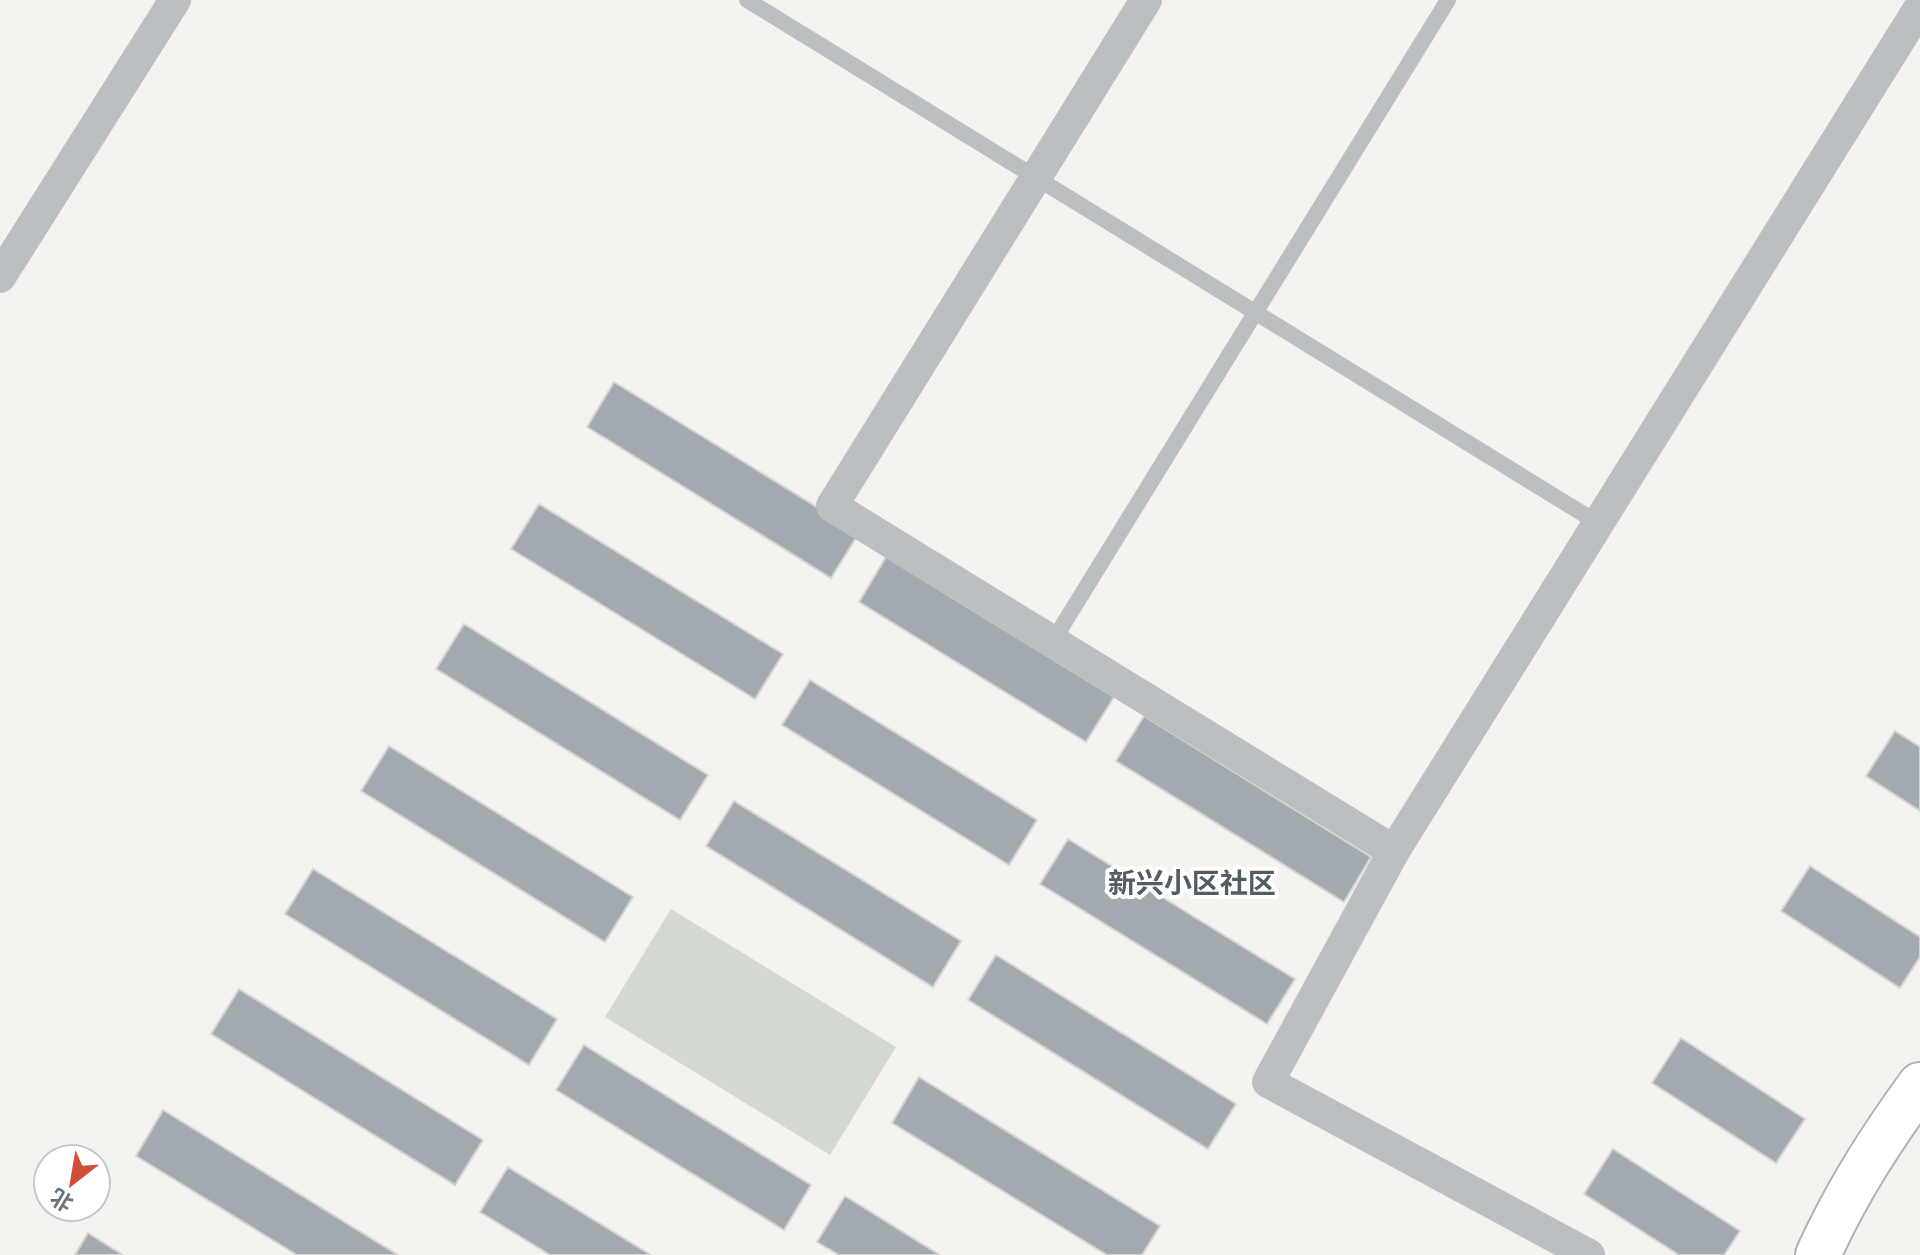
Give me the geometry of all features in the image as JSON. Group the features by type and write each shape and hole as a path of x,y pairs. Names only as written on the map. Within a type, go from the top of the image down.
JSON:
{"street":[{"path":"0,277 175,0"},
{"path":"1146,0 832,506 1394,851"},
{"path":"1589,1255 1268,1082 1394,851 1920,7"},
{"path":"1818,1255 1871,1153 1920,1085"}],"lane":[{"path":"747,0 1598,523"},
{"path":"1053,641 1448,0"}],"shaded area":[{"path":"671,909 896,1047 830,1155 605,1017"}],"building":[{"path":"614,382 859,533 831,578 587,427"},
{"path":"539,504 783,654 755,699 511,549"},
{"path":"886,557 1114,697 1086,742 859,602"},
{"path":"464,624 708,775 680,820 436,669"},
{"path":"810,680 1037,820 1009,865 782,725"},
{"path":"1144,716 1371,857 1344,902 1116,761"},
{"path":"1895,731 1920,747 1920,811 1866,776"},
{"path":"389,746 633,897 605,942 361,791"},
{"path":"734,801 961,941 933,987 706,846"},
{"path":"1068,839 1295,979 1267,1024 1040,884"},
{"path":"1810,866 1920,937 1920,957 1900,988 1781,911"},
{"path":"313,869 557,1019 529,1065 285,914"},
{"path":"996,955 1236,1104 1208,1149 968,1000"},
{"path":"239,989 483,1140 455,1185 211,1034"},
{"path":"1681,1038 1805,1119 1776,1163 1652,1083"},
{"path":"584,1045 811,1185 784,1230 556,1090"},
{"path":"919,1077 1160,1226 1142,1255 1107,1255 892,1123"},
{"path":"163,1110 398,1255 297,1255 136,1156"},
{"path":"1613,1149 1740,1231 1724,1255 1679,1255 1584,1194"},
{"path":"508,1167 651,1255 550,1255 480,1212"},
{"path":"845,1196 940,1255 839,1255 817,1242"},
{"path":"88,1233 123,1255 75,1255"}],"district":[{"name":"新兴小区社区","path":"1192,883"}]}
